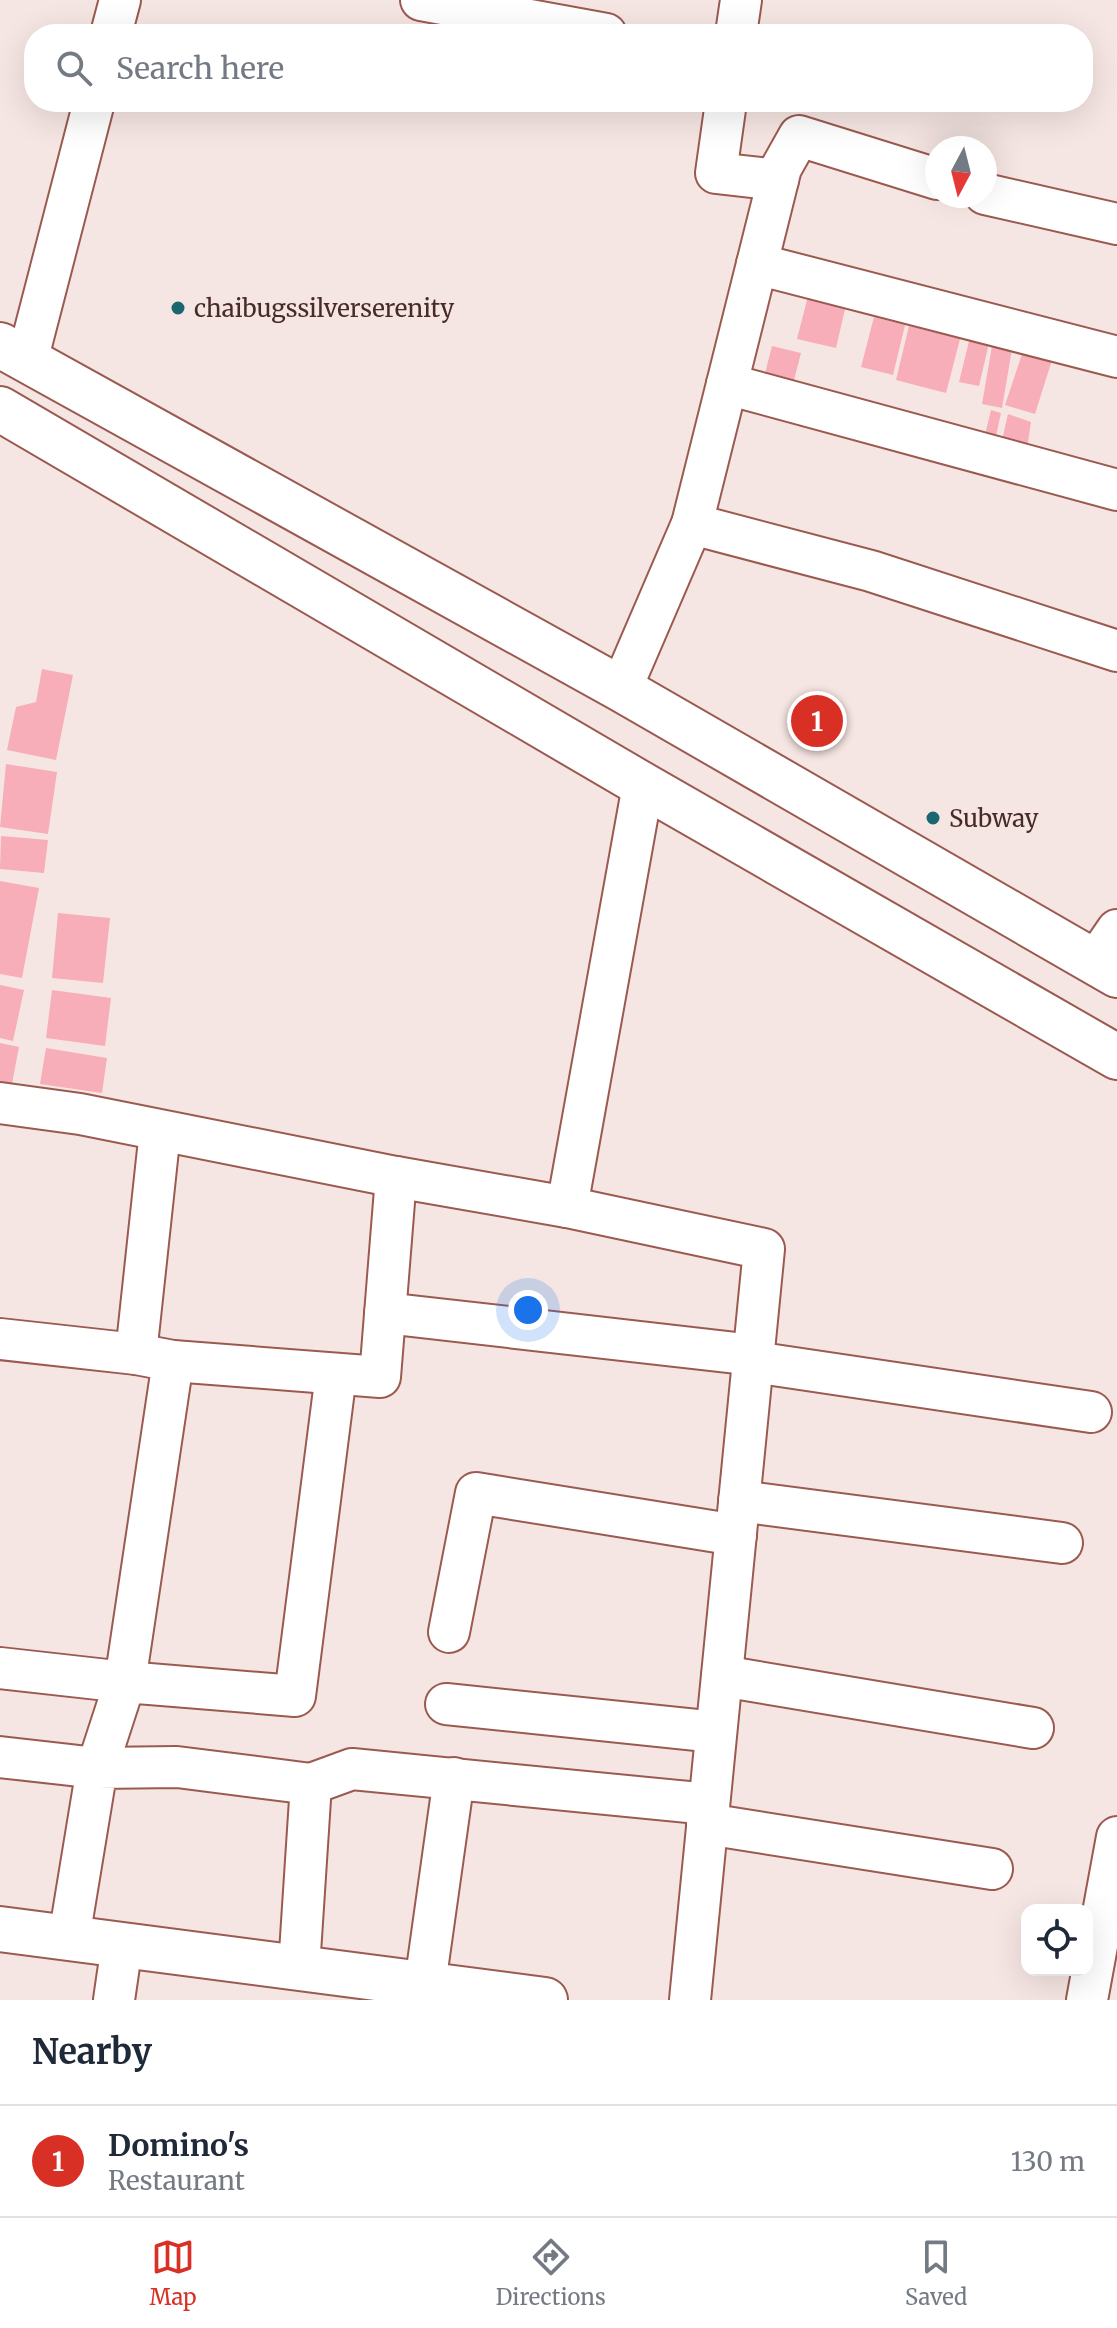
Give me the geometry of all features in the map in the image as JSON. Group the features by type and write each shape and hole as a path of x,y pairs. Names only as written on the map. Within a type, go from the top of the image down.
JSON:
{"street":[{"path":"114,24 120,0"},
{"path":"421,0 552,24"},
{"path":"737,24 741,0"},
{"path":"91,112 14,353 1110,956"},
{"path":"725,112 716,173 778,180"},
{"path":"621,689 692,524 781,168 799,136 925,175"},
{"path":"997,197 1117,224"},
{"path":"757,264 1117,357"},
{"path":"727,384 1117,490"},
{"path":"0,409 643,785 1117,1057"},
{"path":"692,524 871,571 1117,651"},
{"path":"567,1207 643,785"},
{"path":"0,1103 80,1114 396,1177 567,1207 764,1249 690,2000"},
{"path":"69,1938 97,1768 125,1682 155,1357 160,1131"},
{"path":"1,1345 380,1377 396,1177"},
{"path":"385,1313 753,1358 1091,1412"},
{"path":"0,1668 295,1696 336,1374"},
{"path":"449,1632 476,1493 738,1518 1062,1543"},
{"path":"722,1676 1033,1728"},
{"path":"446,1704 716,1732"},
{"path":"0,1757 97,1768 177,1767 311,1784 352,1769 454,1778 708,1814 992,1869"},
{"path":"425,1984 454,1778"},
{"path":"299,1968 311,1784"},
{"path":"1087,2000 1117,1837"},
{"path":"0,1929 545,2000"},
{"path":"114,2000 122,1945"}],"building":[{"path":"808,296 846,305 836,348 797,339"},
{"path":"874,317 905,325 893,375 861,367"},
{"path":"909,326 960,339 946,393 896,380"},
{"path":"971,333 989,343 979,386 959,382"},
{"path":"772,346 801,353 791,392 762,385"},
{"path":"992,346 1012,349 1002,408 982,404"},
{"path":"1023,351 1052,360 1035,414 1005,405"},
{"path":"991,410 1001,413 994,445 983,443"},
{"path":"1008,414 1031,422 1026,456 1000,449"},
{"path":"42,669 73,675 56,760 7,750 16,707 36,702"},
{"path":"6,764 57,772 48,834 0,827"},
{"path":"1,836 48,840 44,873 0,869"},
{"path":"0,881 39,888 22,978 0,974"},
{"path":"58,913 110,918 103,983 52,978"},
{"path":"0,985 24,990 13,1041 0,1038"},
{"path":"52,990 111,998 105,1046 46,1038"},
{"path":"0,1043 19,1047 10,1094 0,1092"},
{"path":"46,1048 107,1058 102,1093 40,1084"}],"place":[{"name":"chaibugssilverserenity","path":"178,308"},
{"name":"Domino's","path":"817,721"},
{"name":"Subway","path":"933,818"}]}
